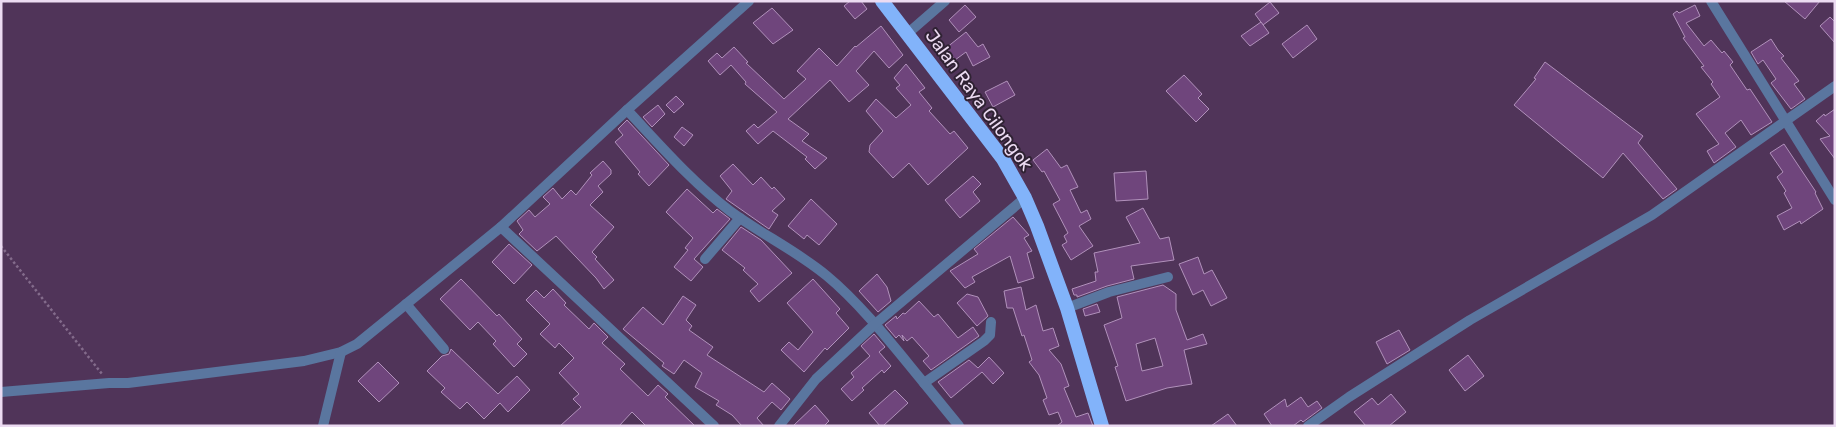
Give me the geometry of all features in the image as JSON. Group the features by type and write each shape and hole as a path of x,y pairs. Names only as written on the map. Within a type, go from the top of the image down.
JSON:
{"highway":[{"name":"Jalan Raya Cilongok","path":"882,1 1003,159 1025,198 1067,308 1102,426"}],"street":[{"path":"1,392 128,383 294,362 341,352 357,344 501,227 627,110 749,1"},
{"path":"907,34 945,1"},
{"path":"1711,1 1835,200"},
{"path":"1308,426 1321,422 1348,397 1470,320 1652,215 1835,86"},
{"path":"627,110 680,166 723,205 740,218 802,257 851,298 958,426"},
{"path":"778,426 816,379 874,325 1025,198"},
{"path":"705,260 722,237 740,218"},
{"path":"501,227 714,426"},
{"path":"1067,308 1109,292 1168,277"},
{"path":"406,304 444,349"},
{"path":"924,383 984,341 990,335 991,322"},
{"path":"323,426 341,352"}],"path":[{"path":"1,246 109,383"}],"building":[{"path":"850,1 861,1 867,9 855,19 844,6"},
{"path":"1784,1 1820,1 1805,19"},
{"path":"1270,2 1279,13 1263,25 1255,14"},
{"path":"965,5 976,17 959,32 949,20"},
{"path":"1695,5 1700,16 1686,23 1704,46 1711,40 1722,53 1724,51 1733,62 1730,65 1747,90 1750,89 1772,122 1751,135 1741,120 1725,133 1736,147 1714,163 1707,151 1719,144 1696,114 1720,97 1711,84 1713,82 1701,67 1704,66 1683,38 1685,37 1673,14"},
{"path":"772,8 793,30 773,44 753,23"},
{"path":"1830,17 1835,22 1835,43 1820,26"},
{"path":"1261,22 1269,33 1250,46 1241,36"},
{"path":"1307,25 1317,39 1293,58 1282,44"},
{"path":"881,26 903,55 889,68 874,51 856,71 869,85 849,102 830,80 788,119 809,134 802,141 827,158 815,169 805,159 807,157 773,131 758,144 746,131 754,124 758,128 777,112 745,84 746,82 731,65 720,75 708,61 717,53 722,58 734,47 748,62 746,63 784,99 806,79 797,71 819,48 837,66 855,46"},
{"path":"966,32 978,47 983,44 990,57 973,66 966,52 955,60 946,48"},
{"path":"1771,39 1784,56 1781,58 1799,81 1794,84 1805,99 1791,109 1771,83 1776,79 1763,60 1758,64 1751,52"},
{"path":"1545,62 1643,136 1638,143 1677,189 1663,199 1623,153 1603,178 1514,105 1536,79 1534,78"},
{"path":"906,64 925,88 919,92 932,108 929,111 950,134 954,131 968,148 928,185 909,163 893,178 869,152 870,145 883,131 866,111 876,99 896,118 911,105 896,88 900,85 894,78"},
{"path":"1184,75 1202,94 1198,98 1209,109 1196,122 1166,91"},
{"path":"1007,81 1015,95 993,107 985,92"},
{"path":"676,96 684,104 674,113 666,105"},
{"path":"658,105 665,114 652,127 643,117"},
{"path":"1835,109 1835,159 1820,139 1830,136 1816,121 1824,114 1825,116"},
{"path":"627,120 669,165 649,186 615,142 623,135 618,129"},
{"path":"682,127 693,135 684,146 674,137"},
{"path":"1784,144 1816,192 1823,209 1801,224 1800,221 1784,230 1777,216 1792,208 1784,193 1786,191 1777,177 1783,172 1770,153"},
{"path":"1047,149 1061,168 1067,165 1078,187 1070,190 1081,213 1087,210 1091,219 1079,226 1093,246 1071,260 1062,245 1067,242 1064,236 1068,233 1053,204 1060,200 1044,171 1042,172 1033,160"},
{"path":"603,161 611,170 611,174 598,186 603,192 590,205 614,227 592,252 597,257 595,259 614,280 604,289 556,236 537,251 519,234 523,230 517,221 529,210 535,217 550,204 543,197 553,188 562,199 571,190 576,195 592,175 590,173"},
{"path":"733,164 753,185 761,177 785,199 772,211 778,215 769,229 726,199 732,191 720,176"},
{"path":"1146,171 1148,199 1116,201 1114,173"},
{"path":"973,176 981,184 973,192 980,201 960,218 945,200"},
{"path":"687,189 713,213 717,209 730,219 694,259 703,267 691,281 674,267 688,250 685,248 693,238 666,212"},
{"path":"811,199 837,224 819,245 807,235 804,239 788,226"},
{"path":"1143,208 1160,239 1169,237 1174,260 1131,266 1134,279 1077,297 1077,295 1074,295 1072,289 1096,281 1095,272 1098,272 1094,253 1140,243 1126,217"},
{"path":"1013,217 1029,235 1024,238 1032,251 1027,253 1034,278 1018,283 1010,256 972,277 975,282 965,288 950,271 978,254 974,249"},
{"path":"741,227 761,240 792,273 759,302 750,291 758,284 743,270 745,268 722,250"},
{"path":"509,244 532,265 514,284 492,262"},
{"path":"1198,257 1204,274 1212,270 1227,298 1211,306 1203,290 1193,295 1179,264"},
{"path":"877,274 887,287 891,301 878,312 859,291"},
{"path":"461,279 497,316 499,314 522,339 517,344 527,354 514,367 493,344 496,341 478,322 470,330 440,299"},
{"path":"813,279 840,309 836,313 849,328 827,350 825,348 804,372 781,350 789,342 798,350 813,332 787,303"},
{"path":"1163,285 1176,294 1176,310 1187,340 1203,334 1207,344 1184,350 1192,384 1167,388 1126,401 1115,367 1118,366 1104,325 1122,318 1117,297","holes":["1155,338 1163,366 1142,371 1136,344"]},
{"path":"1021,287 1026,310 1036,305 1043,331 1053,328 1059,346 1049,350 1061,364 1069,386 1064,388 1076,417 1088,413 1093,426 1057,426 1062,422 1058,412 1049,415 1043,400 1047,398 1039,375 1029,362 1032,360 1024,335 1022,336 1013,308 1007,308 1004,291"},
{"path":"553,289 566,303 564,305 589,329 594,323 608,337 602,343 625,364 620,369 648,396 658,385 668,394 665,397 695,426 646,426 632,412 619,426 560,426 581,407 573,399 579,394 559,373 574,358 559,343 555,348 540,334 550,324 526,300 536,290 544,298"},
{"path":"967,294 978,297 988,316 977,326 957,303"},
{"path":"683,296 696,305 686,320 692,326 689,330 713,347 707,355 764,392 772,383 790,399 781,410 772,402 757,418 764,426 742,426 732,415 716,405 719,401 695,387 702,373 684,360 674,374 662,366 664,363 623,329 643,307 663,325"},
{"path":"919,301 934,317 938,314 958,338 973,327 979,336 931,370 923,361 929,356 912,337 907,341 902,335 904,341 899,335 896,338 885,325 896,316 897,319 903,313 905,314"},
{"path":"1097,304 1100,312 1085,316 1083,309"},
{"path":"1399,330 1410,350 1387,364 1376,342"},
{"path":"874,334 885,347 879,352 891,366 884,373 882,370 862,388 864,390 852,401 841,389 854,377 851,373 870,356 861,346"},
{"path":"451,349 498,394 517,376 530,390 508,412 500,403 484,419 467,402 460,409 441,392 445,388 427,371 442,356 449,354"},
{"path":"1468,355 1484,376 1465,391 1449,370"},
{"path":"989,357 1004,373 993,384 982,372 951,398 938,382 969,360 978,368"},
{"path":"378,362 399,383 379,402 358,381"},
{"path":"895,390 908,403 883,426 880,426 869,413"},
{"path":"1391,394 1406,412 1389,426 1366,426 1354,412 1372,398 1378,405"},
{"path":"1301,397 1308,407 1317,401 1322,408 1303,422 1301,420 1293,426 1272,426 1264,414 1285,399 1287,407"},
{"path":"815,405 829,421 824,426 793,426"},
{"path":"1228,414 1237,426 1211,426"}]}
